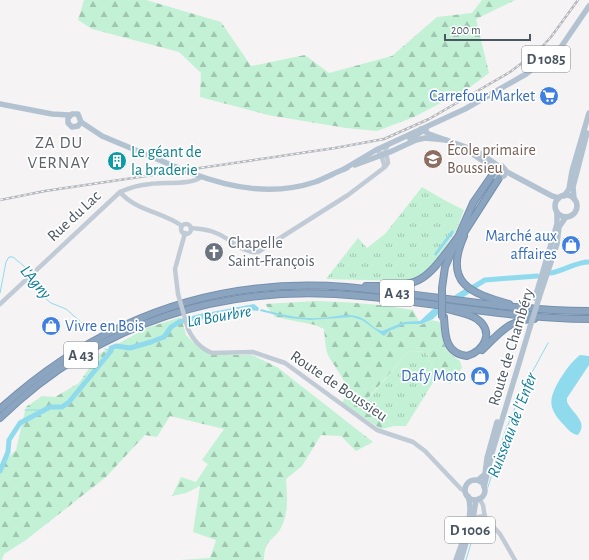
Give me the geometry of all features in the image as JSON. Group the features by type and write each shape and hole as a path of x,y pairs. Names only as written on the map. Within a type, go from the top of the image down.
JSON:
{"highway":[{"path":"442,288 447,265 499,172"},
{"path":"499,172 473,203 445,267 442,288 443,337 446,345 453,354 464,358 477,355 511,324 526,320 551,318"},
{"path":"465,232 458,250 457,263 459,274 467,286 473,292 485,297 526,308"},
{"path":"345,287 397,286 414,283 426,276 435,267 458,237"},
{"name":"A 43","path":"0,409 35,378 68,355 104,334 151,313 197,299 246,290 296,286 345,287 526,308 589,311"},
{"name":"A 43","path":"0,418 40,384 95,346 155,319 199,306 246,297 299,293 346,294 422,303 449,308 551,318 589,319"},
{"path":"443,317 447,344 455,353 466,356 476,352 484,345 486,332 480,321 468,314 449,308"}],"main road":[{"name":"D 1085","path":"383,154 389,144 430,126 526,74 561,47 589,6"},
{"path":"0,104 68,118 78,114 79,124 72,127 68,118"},
{"path":"555,204 569,189 572,171 589,113"},
{"name":"D 1085","path":"79,124 102,136 201,177 234,187 255,189 274,188 315,182 383,154 422,130"},
{"path":"499,172 519,180 550,198 555,204 557,213 566,217 575,212 576,205 573,187 589,126"},
{"path":"422,130 460,145 499,172 552,196 574,199"},
{"path":"383,154 416,140 425,138 446,140"},
{"name":"Route de Chambéry","path":"478,480 485,474 489,450 537,298 557,224 557,213"},
{"name":"Route de Chambéry","path":"537,298 557,244 559,227 566,217"},
{"name":"Route de Chambéry","path":"484,486 528,327"},
{"path":"471,480 478,480 484,486 484,493 477,499 466,494 467,483 471,480"},
{"name":"D 1006","path":"456,560 470,512 470,502 466,494"},
{"name":"D 1006","path":"460,560 467,540 477,499"}],"street":[{"path":"182,226 188,224 191,228 216,232 246,250 258,252 348,195 383,169 388,163 383,154"},
{"path":"183,182 192,173"},
{"name":"Rue du Lac","path":"0,304 120,192 131,187 148,184 194,182 201,177"},
{"path":"120,192 135,205 170,218 182,226 182,230 185,233 189,233 191,228"},
{"name":"Route de Boussieu","path":"185,233 175,269 178,294 188,329 194,341 207,351 253,352 285,363 377,430 413,442 425,451 466,494"},
{"path":"477,499 483,505 485,516 500,534 515,560"},
{"path":"467,540 477,517 485,516"}],"green space":[{"path":"84,0 146,0 221,22 251,66 305,55 329,73 392,56 437,17 472,13 482,0 515,0 476,19 489,73 469,88 414,117 377,131 346,128 268,115 200,97 201,73 179,52 92,29 78,20"},
{"path":"422,187 464,210 456,231 433,264 419,277 406,281 326,279 358,238 367,248 385,234"},
{"path":"316,301 389,306 413,310 421,325 431,320 440,322 444,345 454,357 460,361 462,368 450,384 444,378 437,376 426,352 409,351 364,403 395,426 381,429 342,403 345,397 345,384 328,355 324,329 315,325 275,317 265,304"},
{"path":"181,317 186,335 199,348 212,355 252,355 277,367 373,442 356,451 341,436 321,435 302,466 286,479 286,514 282,526 266,548 264,560 181,560 210,558 216,540 193,532 200,486 186,493 172,496 181,477 196,482 208,464 202,460 224,429 170,416 157,437 145,435 106,477 26,540 4,554 2,560 0,560 0,465 16,450 26,407 42,396 55,397 79,383 99,354 147,328"},
{"path":"409,351 426,352 437,376 406,426 395,426 364,404"}],"water":[{"path":"452,230 454,232 436,256 434,254"},
{"path":"466,288 471,292 464,297 454,296"},
{"path":"254,304 259,308 258,311 249,310 198,320 196,315"},
{"path":"261,309 304,318 324,318 347,315 356,316 382,331 404,322 420,321 433,309 441,311 433,319 422,324 406,324 389,331 384,336 362,320 352,317 310,320 289,318 260,311"},
{"path":"580,355 589,356 589,365 567,398 569,406 581,422 582,426 578,435 573,434 558,418 554,412 551,402 560,379 571,363"}],"waterway":[{"name":"L'Agny","path":"0,293 6,262 9,257 13,257 31,272"},
{"name":"La Bourbre","path":"550,273 579,263 589,262"},
{"name":"L'Agny","path":"33,275 45,298 51,303 66,309 90,330"},
{"name":"La Bourbre","path":"432,315 436,310 485,280 537,276"},
{"name":"La Bourbre","path":"0,471 8,452 9,440 20,423 50,407 62,407 69,402 111,351 111,348 116,346 130,348 151,342 164,337 171,327 179,322 203,316"},
{"name":"Ruisseau de l'Enfer","path":"488,487 505,432 522,391 548,343"},
{"name":"L'Agny","path":"105,349 111,351"},
{"path":"25,410 45,410"},
{"name":"Ruisseau de l'Enfer","path":"466,560 478,520"}],"railway":[{"path":"0,200 45,191 335,148 384,139 429,119 510,72 538,51 551,37 578,0"}],"place":[{"name":"Carrefour Market","path":"549,96"},
{"name":"École primaire Boussieu","path":"433,159"},
{"name":"Le géant de la braderie","path":"117,161"},
{"name":"Marché aux affaires","path":"571,245"},
{"name":"Chapelle Saint-François","path":"214,252"},
{"name":"Vivre en Bois","path":"51,326"},
{"name":"Dafy Moto","path":"480,376"}],"district":[{"name":"ZA DU VERNAY","path":"59,152"}]}
